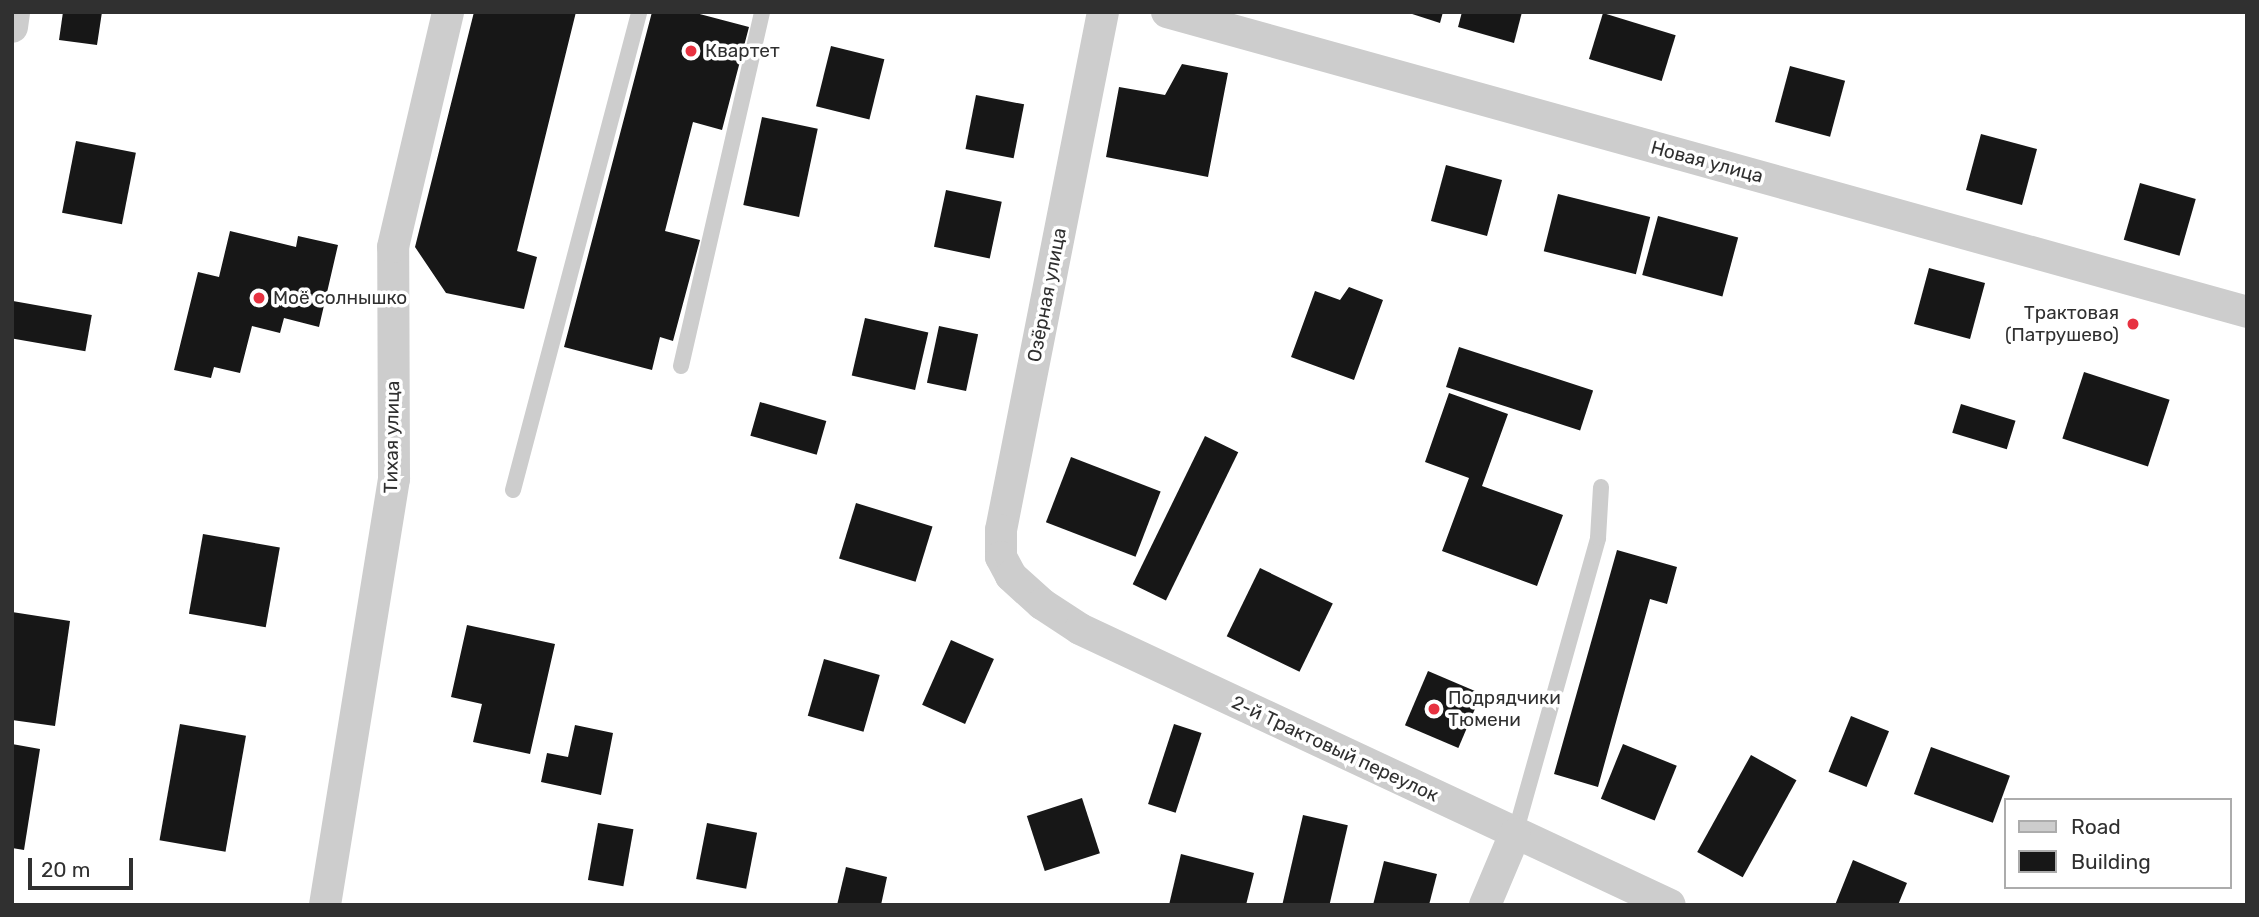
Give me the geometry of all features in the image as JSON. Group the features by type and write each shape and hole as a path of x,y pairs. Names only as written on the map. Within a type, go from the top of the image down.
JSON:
{"street":[{"path":"12,27 14,12"},
{"name":"Тихая улица","path":"325,905 394,480 393,247 448,12"},
{"name":"Озёрная улица","path":"1011,576 1002,557 1002,530 1102,12"},
{"name":"Новая улица","path":"1167,12 2247,312"},
{"name":"2-й Трактовый переулок","path":"1011,576 1042,604 1080,629 1670,905"},
{"path":"1485,905 1515,834"}],"lane":[{"path":"513,490 639,12"},
{"path":"681,366 762,12"},
{"path":"1515,834 1598,538 1601,487"}],"building":[{"path":"63,12 102,12 97,45 59,40"},
{"path":"474,12 576,12 517,251 537,257 524,309 446,293 415,247"},
{"path":"652,12 692,12 749,27 722,130 693,122 665,231 700,240 673,341 660,337 652,370 564,347"},
{"path":"1406,12 1443,12 1440,23"},
{"path":"1462,12 1522,12 1514,43 1458,27"},
{"path":"1603,13 1676,35 1662,81 1589,59"},
{"path":"831,46 884,59 869,119 816,106"},
{"path":"1182,64 1228,73 1208,177 1106,157 1119,87 1165,95"},
{"path":"1790,66 1845,81 1830,137 1775,122"},
{"path":"976,95 1024,104 1014,158 966,149"},
{"path":"762,117 818,129 799,217 743,205"},
{"path":"1981,134 2037,149 2022,205 1966,190"},
{"path":"76,141 136,153 122,224 62,213"},
{"path":"1446,165 1502,180 1487,236 1431,221"},
{"path":"2140,183 2196,199 2179,256 2124,240"},
{"path":"946,190 1002,202 990,259 934,247"},
{"path":"1558,194 1650,217 1636,274 1544,251"},
{"path":"1658,216 1738,237 1722,296 1642,275"},
{"name":"Моё солнышко","path":"230,231 296,247 298,236 338,245 319,327 284,318 280,333 252,326 240,373 214,367 211,378 174,370 198,272 219,277"},
{"path":"1929,268 1985,283 1970,339 1914,324"},
{"path":"1349,287 1383,300 1354,380 1291,357 1315,291 1340,300"},
{"path":"13,301 92,315 85,351 12,338"},
{"path":"865,318 928,333 915,390 852,375"},
{"path":"939,326 978,334 966,391 927,383"},
{"path":"1459,347 1593,391 1580,431 1446,387"},
{"path":"2084,372 2170,400 2148,466 2062,439"},
{"path":"1449,393 1508,414 1482,486 1563,515 1537,586 1442,551 1469,478 1425,462"},
{"path":"760,402 826,421 817,455 750,436"},
{"path":"1961,404 2016,421 2007,449 1952,433"},
{"path":"1205,436 1238,452 1166,601 1133,584"},
{"path":"1071,457 1161,491 1136,557 1046,522"},
{"path":"856,503 933,526 916,582 839,558"},
{"path":"203,534 280,548 266,627 189,614"},
{"path":"1617,550 1677,567 1667,604 1650,599 1598,787 1554,774"},
{"path":"1260,568 1333,604 1299,672 1227,636"},
{"path":"12,612 70,621 55,726 12,720"},
{"path":"467,625 555,644 530,754 473,742 482,704 451,697"},
{"path":"951,640 994,659 965,724 922,705"},
{"path":"824,659 880,675 863,732 808,716"},
{"path":"1428,671 1481,694 1458,748 1405,725"},
{"path":"1851,716 1889,731 1867,787 1829,772"},
{"path":"180,724 246,736 225,852 160,840"},
{"path":"1174,724 1202,733 1176,813 1148,804"},
{"path":"575,725 613,733 601,795 541,782 547,753 568,757"},
{"path":"12,744 40,749 24,850 12,848"},
{"path":"1623,744 1677,766 1655,820 1601,799"},
{"path":"1931,747 2010,776 1993,823 1914,794"},
{"path":"1751,755 1796,780 1743,877 1697,852"},
{"path":"1082,798 1100,853 1045,871 1027,816"},
{"path":"1303,815 1348,825 1329,905 1282,905"},
{"path":"598,823 633,829 623,886 588,880"},
{"path":"707,823 757,833 746,889 696,879"},
{"path":"1181,854 1254,873 1246,905 1169,905"},
{"path":"1853,860 1907,883 1898,905 1835,905"},
{"path":"1384,861 1437,874 1429,905 1373,905"},
{"path":"846,867 887,877 881,905 837,905"}],"place":[{"name":"Квартет","path":"691,51"},
{"name":"Моё солнышко","path":"259,298"},
{"name":"Трактовая (Патрушево)","path":"2133,324"},
{"name":"Подрядчики Тюмени","path":"1434,709"}]}
